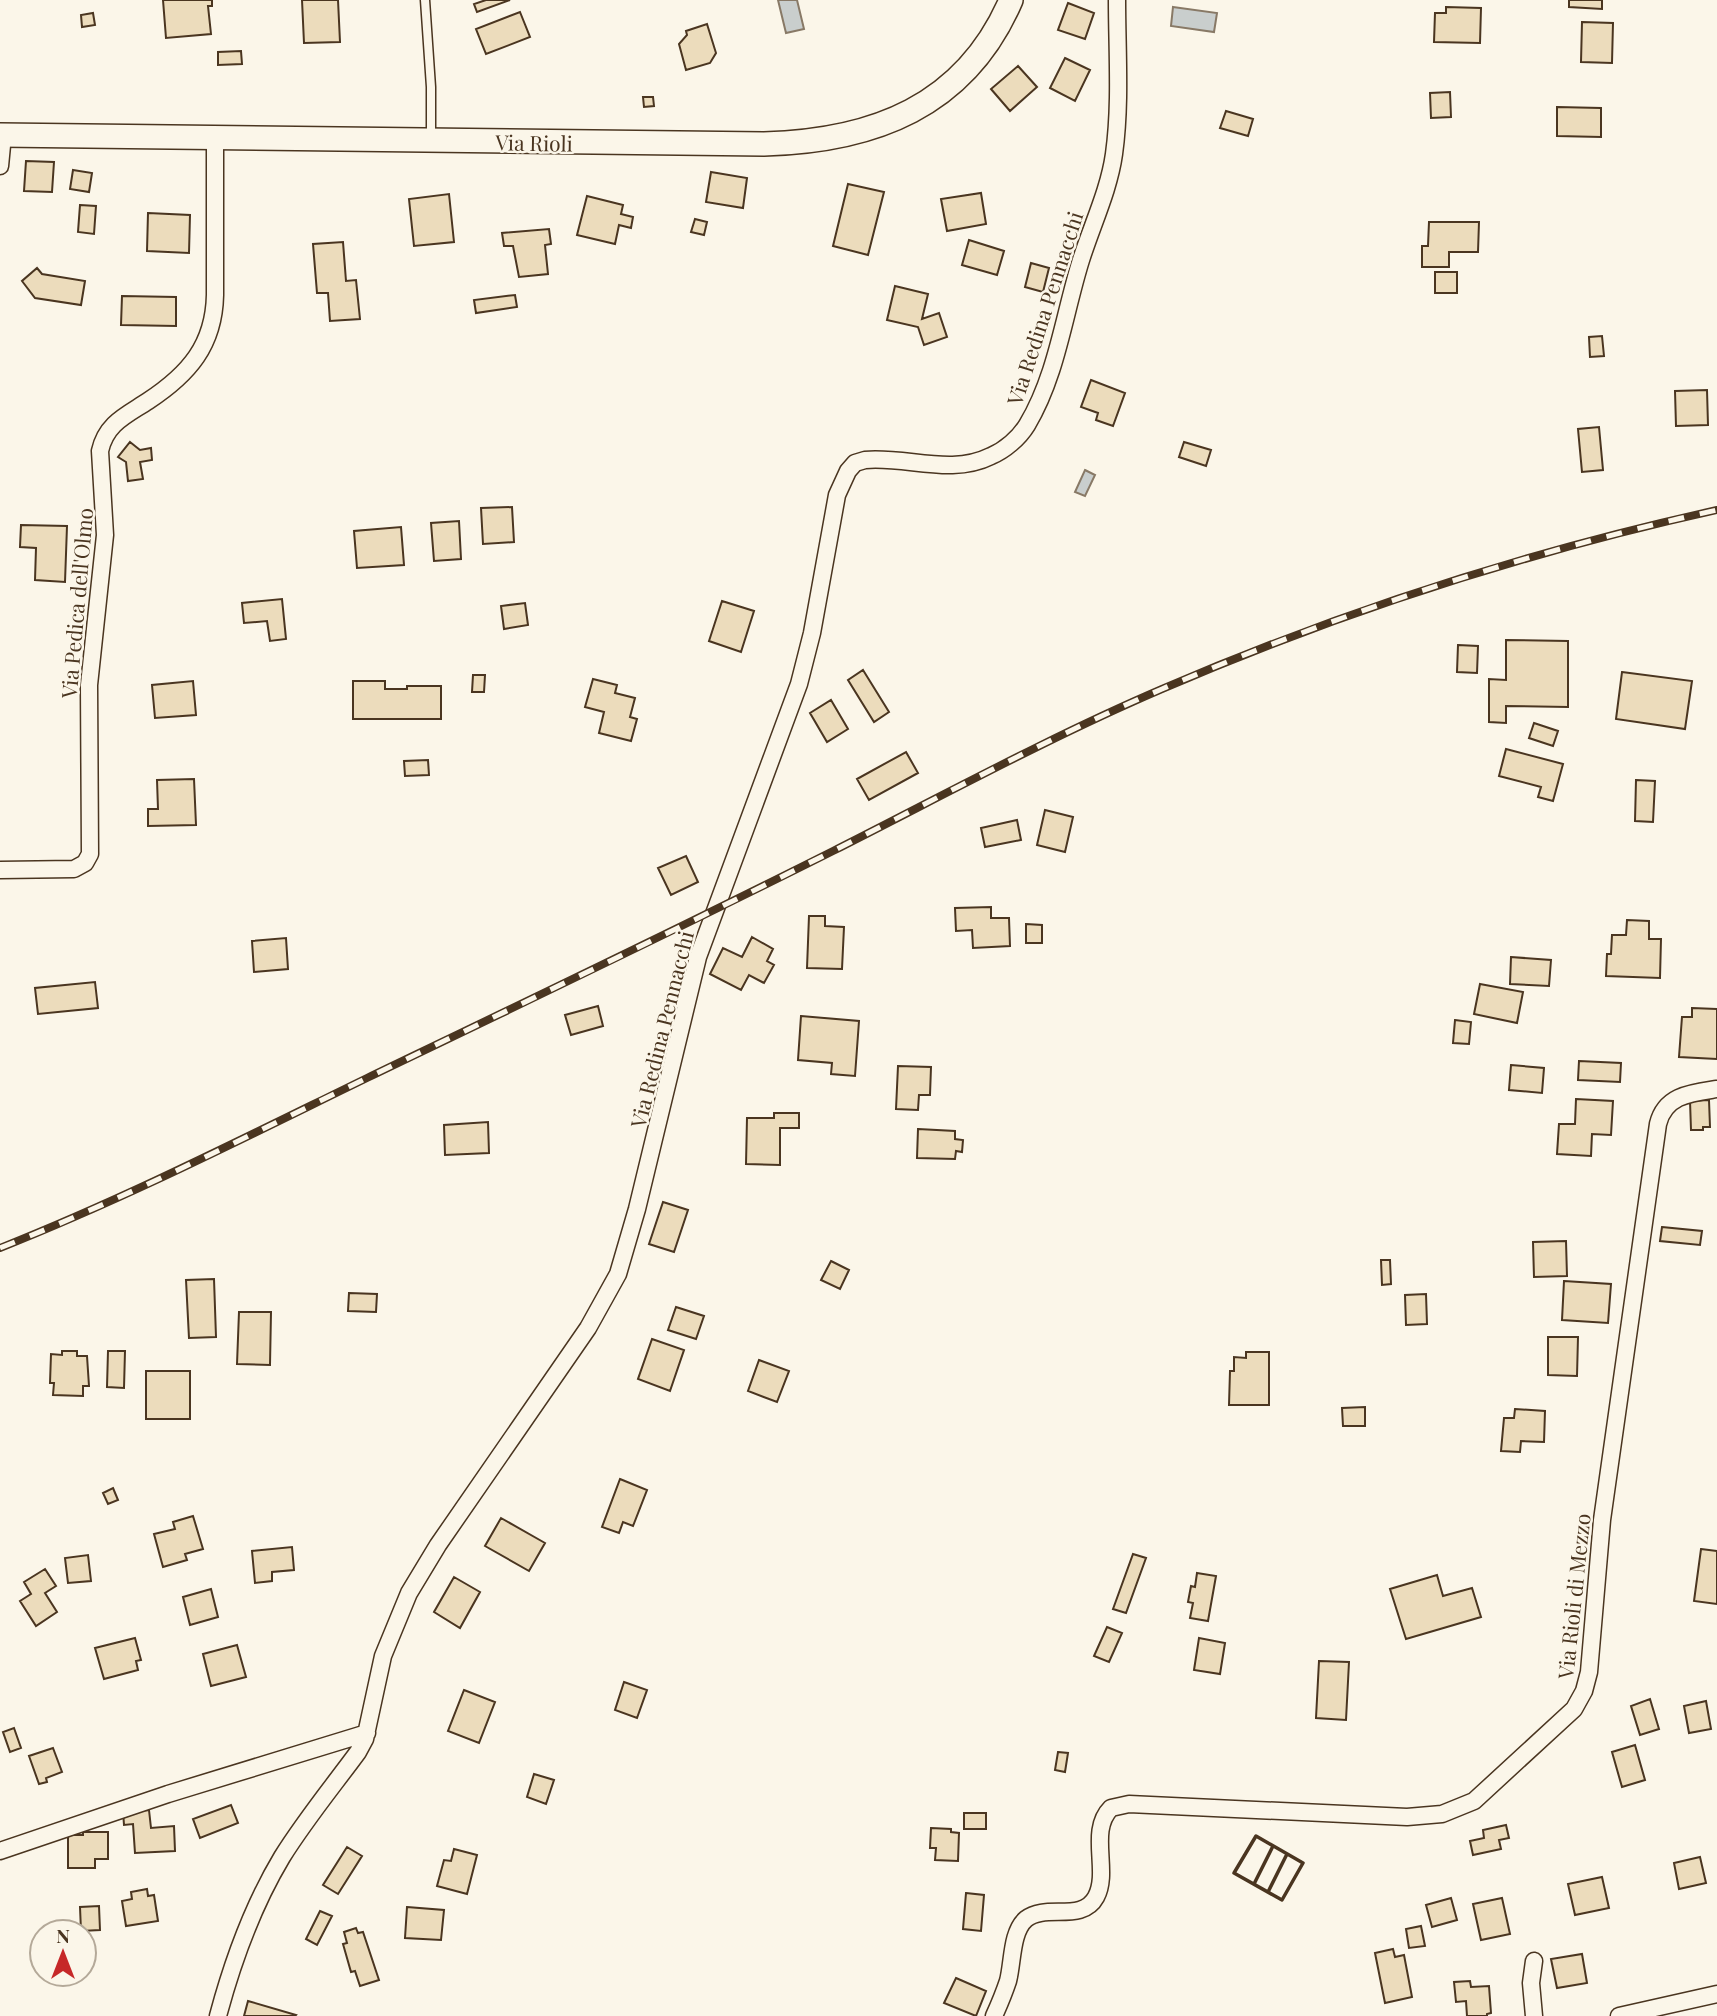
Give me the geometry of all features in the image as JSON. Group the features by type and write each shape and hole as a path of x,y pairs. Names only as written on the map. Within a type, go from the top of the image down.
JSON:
{"main road":[{"name":"Via Rioli","path":"2,135 764,145 806,142 846,136 880,126 944,90 976,56 1011,0"}],"street":[{"name":"Via Redina Pennacchi","path":"218,2016 236,1953 274,1872 295,1836 358,1752 367,1732 383,1656 414,1583 445,1534 576,1347 618,1274 655,1141 698,957 799,684 812,633 835,506 844,478 850,468 865,460 942,465 987,458 1001,451 1019,435 1035,410 1055,355 1077,271 1111,169 1116,127 1117,0"},
{"path":"0,166 2,135"},
{"name":"Via Pedica dell'Olmo","path":"0,870 74,869 85,863 90,854 89,685 106,535 100,451 111,426 156,396 181,375 196,359 208,337 215,295 215,138"},
{"name":"Via Rioli di Mezzo","path":"993,2016 1006,1985 1017,1934 1025,1921 1040,1913 1078,1910 1095,1899 1100,1883 1102,1822 1111,1808 1129,1804 1407,1817 1442,1814 1460,1809 1482,1796 1574,1709 1584,1691 1590,1662 1602,1520 1658,1124 1665,1108 1674,1099 1686,1094 1717,1089"},
{"path":"0,1851 178,1790 367,1732"},
{"path":"1534,1961 1531,1983 1534,2016"},
{"path":"1619,2016 1717,1994"}],"lane":[{"path":"425,0 431,141"}],"shaded area":[{"path":"778,0 797,0 804,29 786,33"},
{"path":"1173,7 1217,13 1214,32 1171,26"},
{"path":"1085,470 1095,475 1085,496 1075,492"}],"building":[{"path":"163,0 212,0 212,6 208,6 211,34 166,38"},
{"path":"302,0 338,0 340,42 304,43"},
{"path":"486,0 510,0 477,12 474,4"},
{"path":"1569,0 1602,0 1602,9 1569,7"},
{"path":"1068,3 1094,13 1085,39 1058,30"},
{"path":"1446,7 1481,8 1480,43 1434,42 1435,13 1446,13"},
{"path":"520,12 530,37 486,54 476,29"},
{"path":"93,13 95,25 82,27 81,15"},
{"path":"1582,22 1613,23 1612,63 1581,62"},
{"path":"707,24 716,53 710,63 686,70 679,44 687,35 686,31"},
{"path":"241,51 242,64 218,65 218,52"},
{"path":"1065,58 1090,70 1075,101 1050,88"},
{"path":"1018,66 1037,87 1010,111 991,89"},
{"path":"1450,92 1451,117 1431,118 1430,93"},
{"path":"643,97 653,97 654,106 644,107"},
{"path":"1557,107 1601,108 1601,137 1557,136"},
{"path":"1226,111 1253,119 1248,136 1220,128"},
{"path":"26,161 54,162 52,192 24,191"},
{"path":"73,170 92,173 89,192 70,189"},
{"path":"711,172 747,178 743,208 706,202"},
{"path":"848,184 884,192 868,255 833,246"},
{"path":"981,193 986,224 947,231 941,199"},
{"path":"449,194 454,242 414,246 409,199"},
{"path":"587,196 623,205 621,214 633,217 631,228 619,225 615,244 577,235"},
{"path":"80,205 96,206 94,234 78,232"},
{"path":"148,213 190,215 189,253 147,251"},
{"path":"695,219 707,222 704,235 691,232"},
{"path":"1429,222 1479,222 1478,252 1449,252 1449,267 1422,267 1422,246 1428,246"},
{"path":"549,229 551,244 545,245 548,274 519,277 513,246 504,246 502,233"},
{"path":"969,240 1004,251 997,275 962,265"},
{"path":"343,242 346,281 356,280 360,319 330,321 328,293 317,293 313,244"},
{"path":"1031,263 1049,268 1043,292 1025,287"},
{"path":"37,268 42,274 85,281 81,305 35,298 22,281"},
{"path":"1435,272 1457,272 1457,293 1435,293"},
{"path":"895,286 928,294 922,319 939,313 947,337 924,345 918,327 887,320"},
{"path":"515,295 517,307 476,313 474,300"},
{"path":"122,296 176,297 176,326 121,325"},
{"path":"1602,336 1604,356 1590,357 1589,337"},
{"path":"1091,380 1125,393 1113,426 1096,420 1098,413 1081,407"},
{"path":"1707,390 1708,425 1676,426 1675,391"},
{"path":"1599,427 1603,470 1582,472 1578,429"},
{"path":"130,442 140,450 151,448 152,460 140,462 143,479 128,481 126,462 118,457"},
{"path":"1184,442 1211,450 1206,466 1179,457"},
{"path":"512,507 514,542 483,544 481,508"},
{"path":"459,521 461,559 434,561 431,523"},
{"path":"21,525 67,526 65,582 35,580 36,548 20,547"},
{"path":"401,527 404,565 357,568 354,531"},
{"path":"282,599 286,639 270,641 267,621 244,623 242,603"},
{"path":"722,601 754,611 741,652 709,641"},
{"path":"525,603 528,625 504,629 501,606"},
{"path":"1506,640 1568,641 1568,707 1506,706 1506,723 1489,722 1489,679 1506,680"},
{"path":"1458,645 1478,646 1477,673 1457,672"},
{"path":"863,670 889,712 874,722 848,680"},
{"path":"1622,672 1692,681 1685,729 1616,719"},
{"path":"473,675 485,675 484,692 472,692"},
{"path":"593,679 617,685 615,693 635,698 630,717 637,719 631,741 599,733 604,712 585,707"},
{"path":"193,681 196,715 155,718 152,685"},
{"path":"353,681 385,681 385,689 441,686 441,719 353,719"},
{"path":"831,700 848,729 827,742 810,713"},
{"path":"1534,723 1558,731 1553,746 1529,738"},
{"path":"1506,749 1563,764 1553,801 1538,797 1541,787 1499,776"},
{"path":"906,752 918,773 869,800 857,779"},
{"path":"428,760 429,775 405,776 404,761"},
{"path":"194,779 196,825 148,826 148,809 158,809 157,780"},
{"path":"1636,780 1655,781 1653,822 1635,821"},
{"path":"1045,810 1073,817 1065,852 1037,845"},
{"path":"1017,820 1021,840 985,847 981,828"},
{"path":"686,856 698,882 671,895 658,868"},
{"path":"991,907 991,918 1009,918 1010,946 973,948 972,930 956,931 955,908"},
{"path":"809,916 825,916 825,926 844,927 842,969 807,968"},
{"path":"1627,920 1649,921 1649,939 1661,939 1660,978 1606,976 1607,954 1611,954 1612,935 1626,935"},
{"path":"1026,924 1042,925 1042,943 1026,943"},
{"path":"752,937 773,949 767,961 774,965 764,983 749,975 741,990 710,974 723,948 742,957"},
{"path":"286,938 288,969 254,972 252,941"},
{"path":"1511,957 1551,960 1549,986 1510,984"},
{"path":"95,982 98,1008 38,1014 35,988"},
{"path":"1480,984 1523,992 1517,1023 1474,1014"},
{"path":"598,1006 603,1026 571,1035 565,1015"},
{"path":"1692,1008 1717,1009 1717,1059 1679,1057 1682,1017 1692,1017"},
{"path":"801,1016 859,1021 855,1076 831,1074 832,1063 798,1060"},
{"path":"1455,1020 1471,1022 1469,1044 1453,1043"},
{"path":"1579,1061 1621,1063 1620,1082 1578,1080"},
{"path":"1511,1065 1544,1068 1542,1093 1509,1090"},
{"path":"898,1066 931,1067 930,1095 919,1095 918,1110 896,1109"},
{"path":"1576,1099 1613,1101 1611,1135 1592,1134 1591,1156 1557,1154 1559,1124 1575,1124"},
{"path":"1709,1100 1710,1127 1691,1130 1690,1101"},
{"path":"774,1113 799,1113 799,1128 780,1128 780,1165 746,1164 747,1118 774,1118"},
{"path":"488,1122 489,1153 445,1155 444,1125"},
{"path":"918,1129 955,1131 955,1139 963,1140 962,1152 956,1151 955,1159 917,1158"},
{"path":"663,1202 688,1210 674,1252 649,1244"},
{"path":"1662,1227 1702,1231 1700,1245 1660,1241"},
{"path":"1566,1241 1567,1276 1534,1277 1533,1242"},
{"path":"1381,1260 1390,1260 1391,1284 1382,1285"},
{"path":"831,1261 849,1270 840,1289 821,1280"},
{"path":"214,1279 216,1337 189,1338 186,1280"},
{"path":"1564,1281 1611,1284 1608,1323 1562,1320"},
{"path":"349,1293 377,1294 376,1312 348,1311"},
{"path":"1426,1294 1427,1324 1406,1325 1405,1295"},
{"path":"676,1307 704,1316 696,1339 668,1330"},
{"path":"239,1312 271,1312 270,1365 237,1364"},
{"path":"1548,1337 1578,1337 1577,1376 1548,1375"},
{"path":"652,1339 684,1350 670,1391 638,1379"},
{"path":"62,1351 77,1351 77,1356 87,1356 89,1386 83,1386 83,1396 53,1395 54,1383 50,1383 51,1354 62,1355"},
{"path":"108,1351 125,1351 124,1388 107,1387"},
{"path":"1246,1352 1269,1352 1269,1405 1229,1405 1230,1371 1234,1371 1234,1357 1246,1358"},
{"path":"759,1360 789,1371 777,1402 748,1391"},
{"path":"146,1371 190,1371 190,1419 146,1419"},
{"path":"1365,1407 1365,1426 1343,1426 1342,1408"},
{"path":"1515,1409 1545,1411 1544,1442 1521,1441 1520,1452 1501,1451 1504,1418 1514,1418"},
{"path":"620,1479 647,1490 633,1526 623,1522 619,1533 602,1527"},
{"path":"113,1488 118,1500 108,1504 103,1493"},
{"path":"193,1516 203,1549 185,1554 187,1560 163,1567 154,1534 175,1529 173,1522"},
{"path":"501,1518 545,1543 529,1571 485,1546"},
{"path":"292,1547 294,1570 272,1572 272,1581 255,1583 252,1551"},
{"path":"1701,1549 1717,1551 1717,1604 1694,1601"},
{"path":"1133,1554 1146,1558 1126,1613 1113,1609"},
{"path":"88,1555 91,1581 68,1583 65,1558"},
{"path":"45,1569 56,1586 45,1593 57,1612 36,1626 20,1601 31,1594 24,1582"},
{"path":"1197,1573 1216,1576 1208,1621 1190,1618 1193,1603 1188,1602 1191,1586 1195,1587"},
{"path":"1437,1575 1443,1596 1472,1588 1481,1617 1406,1639 1390,1589"},
{"path":"454,1577 480,1592 460,1628 434,1612"},
{"path":"211,1589 218,1617 190,1625 183,1597"},
{"path":"1107,1627 1122,1633 1109,1662 1094,1656"},
{"path":"135,1638 141,1660 136,1661 138,1670 104,1679 95,1648"},
{"path":"1199,1638 1225,1643 1220,1674 1194,1670"},
{"path":"237,1645 246,1677 211,1686 203,1654"},
{"path":"1319,1661 1349,1662 1346,1720 1316,1718"},
{"path":"624,1682 647,1690 637,1718 615,1710"},
{"path":"464,1690 495,1702 479,1743 448,1731"},
{"path":"1650,1699 1659,1729 1640,1735 1631,1706"},
{"path":"1706,1701 1711,1729 1689,1733 1684,1706"},
{"path":"14,1728 21,1748 10,1752 3,1732"},
{"path":"1635,1745 1645,1780 1622,1787 1612,1752"},
{"path":"53,1748 62,1772 39,1784 29,1756"},
{"path":"1058,1752 1068,1753 1065,1772 1055,1770"},
{"path":"534,1774 554,1780 546,1804 527,1797"},
{"path":"231,1805 238,1823 200,1838 193,1819"},
{"path":"149,1810 151,1828 174,1826 175,1851 135,1853 133,1824 124,1825 123,1811"},
{"path":"964,1813 986,1813 986,1829 964,1829"},
{"path":"1506,1825 1509,1838 1499,1840 1501,1849 1473,1855 1470,1841 1484,1838 1483,1830"},
{"path":"931,1828 951,1829 951,1832 959,1833 958,1861 935,1860 936,1848 930,1848"},
{"path":"83,1832 108,1832 108,1859 95,1859 95,1868 68,1868 68,1835 83,1835"},
{"path":"347,1847 362,1856 338,1894 323,1885"},
{"path":"454,1849 477,1855 467,1894 437,1886 444,1860 451,1861"},
{"path":"1700,1857 1706,1883 1679,1889 1674,1863"},
{"path":"1602,1877 1609,1908 1575,1915 1568,1884"},
{"path":"147,1889 148,1896 154,1895 158,1921 126,1926 122,1901 132,1899 131,1892"},
{"path":"966,1893 984,1895 981,1931 963,1929"},
{"path":"1451,1898 1457,1920 1432,1927 1426,1905"},
{"path":"1502,1898 1510,1934 1481,1940 1473,1904"},
{"path":"99,1906 100,1930 98,1918 80,1918 80,1907"},
{"path":"407,1907 444,1910 441,1940 405,1938"},
{"path":"320,1911 332,1916 317,1945 306,1939"},
{"path":"1421,1926 1425,1946 1409,1948 1406,1929"},
{"path":"356,1928 358,1933 363,1932 379,1980 360,1986 355,1971 351,1972 343,1944 347,1943 344,1932"},
{"path":"1393,1949 1395,1957 1404,1955 1412,1997 1385,2003 1375,1953"},
{"path":"1582,1954 1587,1983 1557,1988 1551,1959"},
{"path":"956,1978 986,1991 976,2016 944,2003"},
{"path":"1470,1981 1471,1987 1489,1986 1491,2013 1487,2016 1467,2016 1466,2001 1456,2002 1454,1982"},
{"path":"248,2001 296,2015 244,2016"}],"railway":[{"path":"0,1248 93,1209 231,1145 717,909 1120,707 1298,634 1435,586 1575,545 1717,510"}],"wall":[{"path":"1256,1836 1303,1863 1282,1900 1234,1873 1256,1836"},
{"path":"1254,1884 1273,1846"},
{"path":"1268,1892 1287,1854"}]}
